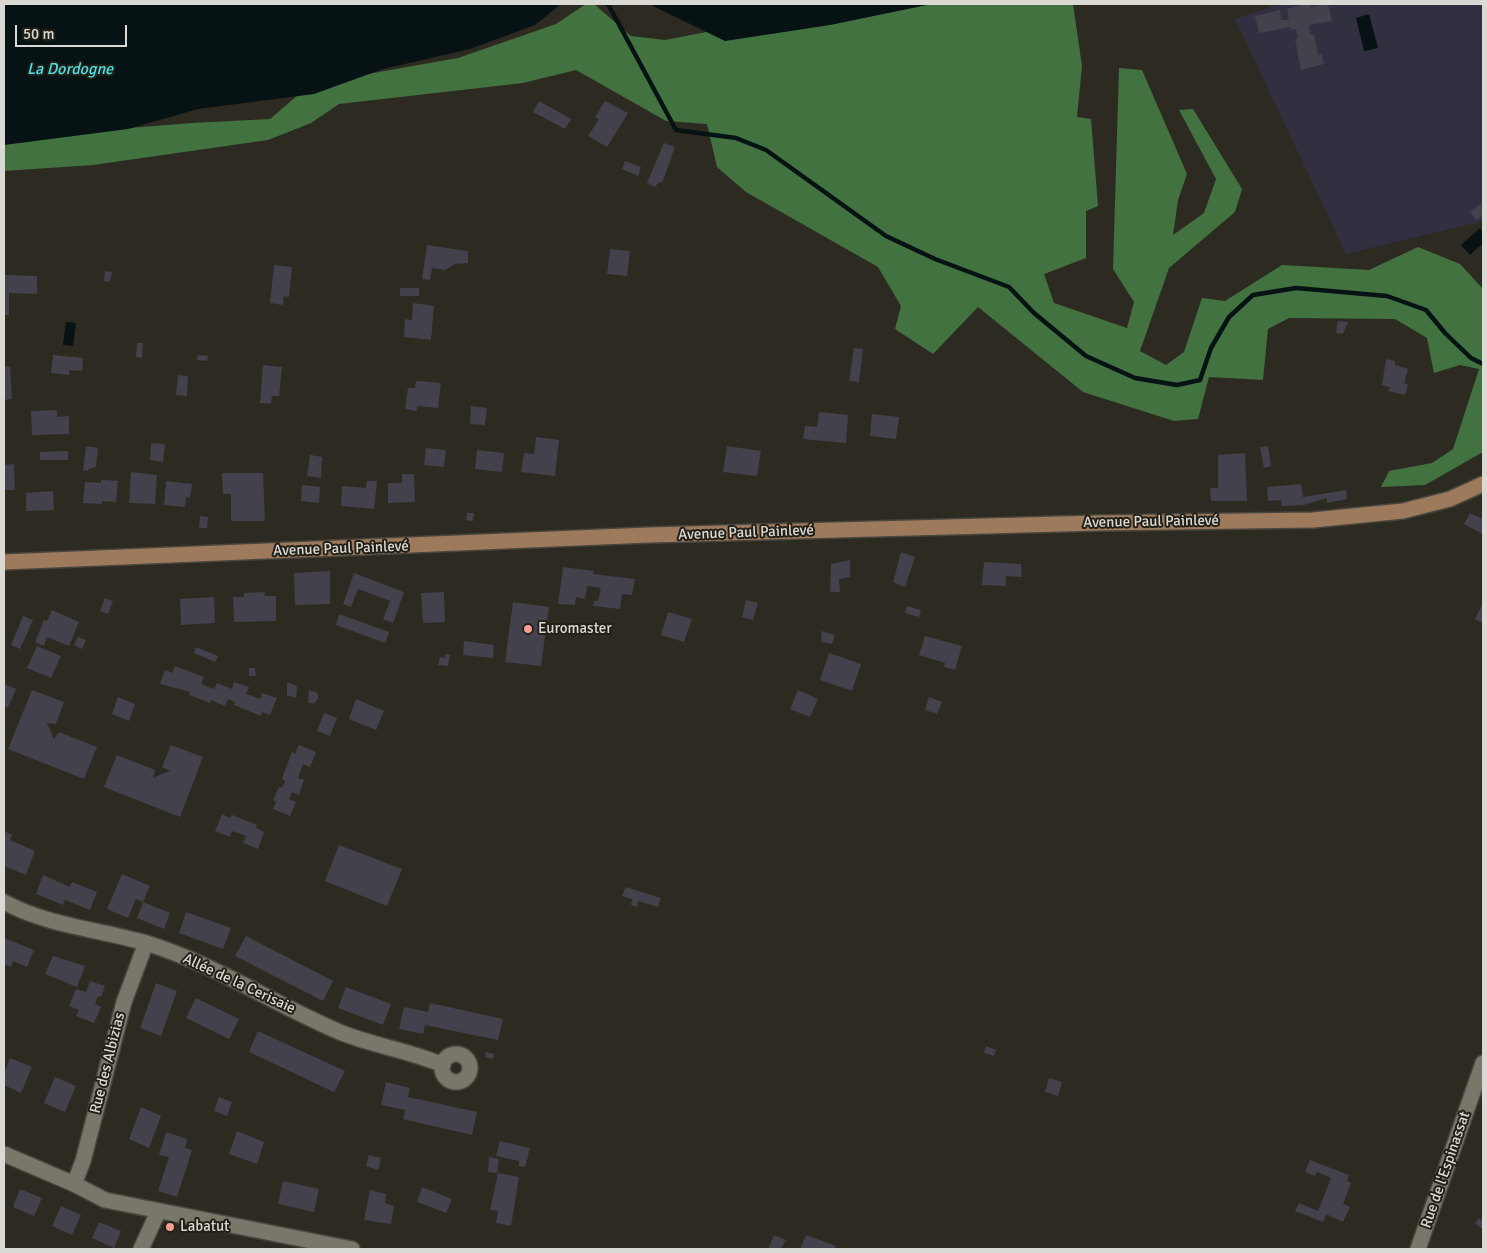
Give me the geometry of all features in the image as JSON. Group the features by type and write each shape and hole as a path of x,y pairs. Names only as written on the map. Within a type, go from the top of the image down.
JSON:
{"main road":[{"name":"Avenue Paul Painlevé","path":"4,562 649,535 1098,523 1313,520 1403,510 1450,500 1483,484"}],"street":[{"name":"Allée de la Cerisaie","path":"4,902 45,920 146,943 204,964 343,1033 423,1056 443,1066"},
{"name":"Rue des Albizias","path":"74,1184 83,1161 124,1002 146,943"},
{"name":"Rue de l'Espinassat","path":"1418,1249 1483,1063"},
{"path":"4,1154 74,1184 104,1200 352,1249"},
{"path":"141,1249 158,1212"}],"shaded area":[{"path":"1278,4 1483,4 1483,221 1346,254 1235,19"}],"green space":[{"path":"586,4 594,4 631,36 665,40 779,18 874,4 1073,4 1082,66 1077,117 1091,119 1098,206 1086,211 1086,258 1044,274 1054,303 1127,328 1134,302 1113,269 1119,68 1142,70 1187,174 1178,200 1173,235 1204,213 1216,179 1179,110 1193,109 1242,189 1235,212 1169,268 1140,351 1166,365 1184,352 1202,298 1225,301 1282,265 1369,270 1418,247 1460,264 1483,289 1483,452 1425,485 1381,487 1389,471 1432,463 1453,449 1479,369 1460,365 1434,373 1427,338 1395,319 1289,318 1268,329 1263,380 1209,377 1198,419 1174,421 1083,392 978,307 933,354 895,329 901,306 878,267 746,192 717,167 707,124 666,121 576,70 523,83 339,104 311,123 268,140 93,165 4,171 4,138 192,123 270,119 311,84 458,58 556,24"}],"water":[{"name":"La Dordogne","path":"4,4 561,4 535,25 470,49 383,69 314,94 198,109 128,129 4,145"},
{"path":"649,4 932,4 830,25 725,41"},
{"path":"1369,14 1378,48 1364,51 1356,18"},
{"path":"1480,228 1483,233 1483,243 1470,255 1461,245"},
{"path":"66,322 76,323 73,346 63,345"}],"building":[{"path":"1310,4 1311,7 1328,4 1332,21 1309,25 1310,35 1314,34 1318,55 1322,54 1324,64 1301,70 1295,39 1298,38 1296,29 1291,30 1291,27 1259,33 1255,16 1280,10 1281,20 1289,20 1287,9"},
{"path":"539,101 571,119 565,129 533,112"},
{"path":"605,101 628,113 607,147 588,136 599,119 595,117"},
{"path":"664,143 675,147 662,183 659,182 655,187 647,183"},
{"path":"625,161 641,167 638,176 622,169"},
{"path":"1481,203 1483,215 1476,220 1470,212"},
{"path":"427,245 468,251 468,263 455,264 445,270 432,268 430,280 422,279"},
{"path":"610,249 630,251 627,276 607,274"},
{"path":"274,265 292,267 289,297 284,296 283,305 270,303"},
{"path":"105,271 112,272 110,282 104,281"},
{"path":"4,275 37,276 37,294 9,293 9,315 4,315"},
{"path":"400,288 419,288 419,296 400,296"},
{"path":"413,303 434,306 431,340 404,337 405,319 412,320"},
{"path":"1338,321 1348,322 1343,334 1336,333"},
{"path":"137,343 143,343 142,358 136,357"},
{"path":"854,348 863,349 859,382 849,381"},
{"path":"53,355 83,358 82,371 69,370 69,375 51,373"},
{"path":"198,355 208,356 207,361 197,360"},
{"path":"1386,359 1395,361 1395,365 1408,369 1404,383 1408,385 1405,395 1388,391 1390,387 1382,385"},
{"path":"263,365 282,367 279,396 272,396 271,404 260,403"},
{"path":"10,366 12,399 4,400 4,367"},
{"path":"178,375 188,376 187,396 176,395"},
{"path":"416,381 441,383 438,408 417,406 417,411 405,409 408,388 415,388"},
{"path":"471,406 487,408 485,425 470,424"},
{"path":"57,410 57,417 69,416 69,434 32,435 31,411"},
{"path":"819,412 848,415 846,443 803,439 805,426 817,427"},
{"path":"872,414 899,417 896,439 870,436"},
{"path":"536,437 559,440 555,476 521,472 524,453 534,454"},
{"path":"151,443 165,444 163,462 150,460"},
{"path":"86,446 98,448 96,467 88,471 83,470"},
{"path":"727,446 761,451 757,476 723,472"},
{"path":"1268,446 1271,466 1264,468 1260,447"},
{"path":"426,448 446,450 444,467 424,465"},
{"path":"477,450 504,453 502,472 475,469"},
{"path":"68,451 68,460 40,460 40,452"},
{"path":"1245,453 1247,501 1211,501 1210,488 1218,488 1218,455"},
{"path":"310,455 322,457 321,478 307,476"},
{"path":"14,464 15,490 4,490 4,465"},
{"path":"131,472 157,475 155,504 129,503"},
{"path":"222,473 263,473 265,521 231,521 231,494 223,494"},
{"path":"402,474 414,474 415,502 388,503 388,483 402,483"},
{"path":"101,480 118,481 116,502 102,501 102,504 83,503 85,482 101,483"},
{"path":"166,481 192,484 190,498 186,497 185,507 164,505"},
{"path":"367,481 377,481 374,509 341,506 342,486 366,488"},
{"path":"1301,484 1303,497 1346,490 1347,499 1327,503 1327,498 1304,505 1282,506 1281,500 1268,501 1267,487"},
{"path":"302,485 320,487 319,503 301,501"},
{"path":"53,491 54,510 26,511 26,493"},
{"path":"467,513 474,513 473,521 466,520"},
{"path":"1470,513 1483,519 1483,534 1464,524"},
{"path":"200,516 208,517 207,528 199,528"},
{"path":"901,552 915,557 905,587 893,582"},
{"path":"850,560 850,577 839,579 840,592 830,592 831,564"},
{"path":"984,562 1021,564 1022,577 1006,576 1006,586 982,585"},
{"path":"563,567 594,571 593,574 635,579 632,595 622,594 620,609 593,606 594,601 598,601 601,588 587,586 585,599 576,597 575,605 558,604"},
{"path":"330,571 330,604 295,605 294,573"},
{"path":"354,573 404,592 393,623 383,619 390,601 358,589 351,607 343,604"},
{"path":"265,592 264,596 276,596 276,621 234,622 233,597 244,597 244,593"},
{"path":"444,592 445,622 423,623 421,593"},
{"path":"214,597 215,623 181,625 180,599"},
{"path":"105,598 113,601 108,614 100,611"},
{"path":"746,600 758,603 753,620 742,617"},
{"path":"513,602 549,607 541,666 505,662"},
{"path":"1483,603 1483,623 1475,619"},
{"path":"907,606 921,610 919,617 905,613"},
{"path":"52,610 79,622 69,646 47,637 44,646 35,642 44,620 47,621"},
{"path":"668,612 692,619 684,642 661,635"},
{"path":"339,614 389,632 385,643 336,625"},
{"path":"23,616 33,620 20,649 11,645"},
{"path":"821,631 835,635 832,644 822,642"},
{"path":"925,636 962,646 955,670 944,667 945,663 919,655"},
{"path":"78,637 86,640 82,649 74,645"},
{"path":"464,641 494,645 493,658 463,655"},
{"path":"37,646 61,656 51,678 27,668"},
{"path":"196,647 218,656 215,662 194,653"},
{"path":"829,653 861,664 852,691 820,680"},
{"path":"445,654 450,655 448,666 438,665 440,657 445,658"},
{"path":"175,666 204,677 201,684 214,689 217,683 232,689 234,682 249,687 246,694 260,699 262,693 277,698 270,715 262,712 261,716 234,705 235,702 228,699 225,706 211,700 210,703 189,695 190,692 160,684 165,670 172,673"},
{"path":"249,668 255,668 256,676 249,676"},
{"path":"287,682 297,686 296,698 287,695"},
{"path":"4,684 16,689 8,708 4,706"},
{"path":"32,690 64,702 56,724 47,723 54,739 59,732 97,747 84,779 8,749"},
{"path":"309,690 318,693 318,699 313,704 308,702"},
{"path":"798,690 818,699 810,717 790,709"},
{"path":"118,697 135,704 129,721 112,714"},
{"path":"929,697 942,702 937,714 925,710"},
{"path":"356,699 384,711 376,730 349,719"},
{"path":"324,713 337,718 330,736 317,731"},
{"path":"171,745 203,757 180,817 104,787 117,755 155,770 153,778 170,771 162,767"},
{"path":"299,745 316,752 310,767 303,764 298,778 304,780 299,795 292,792 289,799 296,802 290,816 273,809 276,802 273,800 279,787 282,788 285,781 282,779 292,752 295,754"},
{"path":"222,814 230,818 232,815 257,825 256,828 264,832 258,849 243,843 246,836 232,831 230,837 215,831"},
{"path":"4,831 12,835 10,840 35,851 26,875 4,866"},
{"path":"339,845 402,869 387,906 325,881"},
{"path":"122,874 150,886 143,902 136,899 128,918 107,909"},
{"path":"43,875 70,887 72,882 97,892 90,910 65,900 63,905 36,894"},
{"path":"626,887 661,898 658,907 638,901 637,907 631,905 632,899 622,896"},
{"path":"143,902 170,913 164,929 137,918"},
{"path":"186,912 231,928 223,949 179,933"},
{"path":"246,936 333,981 323,1001 235,956"},
{"path":"4,938 34,950 27,967 13,961 11,967 4,964"},
{"path":"53,956 85,966 77,987 45,974"},
{"path":"90,981 105,986 101,997 98,996 95,1004 101,1007 94,1023 76,1016 79,1010 69,1006 76,989 86,992"},
{"path":"156,983 177,991 161,1036 140,1028"},
{"path":"346,987 391,1004 383,1025 338,1008"},
{"path":"196,998 239,1019 229,1039 186,1018"},
{"path":"430,1003 503,1019 498,1040 425,1025 423,1034 399,1029 404,1007 428,1012"},
{"path":"258,1031 345,1071 334,1092 249,1052"},
{"path":"986,1046 996,1050 994,1056 984,1053"},
{"path":"486,1052 494,1054 493,1059 485,1057"},
{"path":"10,1058 32,1067 21,1093 4,1085 4,1074"},
{"path":"55,1077 76,1086 65,1112 44,1103"},
{"path":"1049,1078 1062,1082 1058,1096 1045,1092"},
{"path":"386,1082 410,1088 408,1097 477,1112 472,1135 403,1119 405,1110 381,1105"},
{"path":"219,1097 232,1102 227,1116 214,1111"},
{"path":"141,1107 161,1116 149,1148 129,1139"},
{"path":"237,1131 264,1142 257,1164 229,1154"},
{"path":"166,1132 187,1139 185,1148 192,1150 177,1197 158,1191 169,1157 159,1155"},
{"path":"500,1141 530,1148 525,1167 519,1166 519,1161 496,1156"},
{"path":"369,1155 381,1158 378,1170 366,1166"},
{"path":"489,1157 499,1159 497,1173 488,1172"},
{"path":"1310,1160 1349,1175 1347,1181 1351,1183 1343,1204 1350,1207 1343,1222 1326,1214 1323,1222 1295,1211 1299,1203 1318,1211 1331,1178 1317,1172 1315,1176 1305,1172"},
{"path":"498,1173 519,1177 511,1226 496,1223 498,1211 490,1210"},
{"path":"283,1181 319,1189 314,1212 278,1204"},
{"path":"422,1187 452,1199 446,1213 417,1202"},
{"path":"20,1189 42,1198 34,1216 13,1207"},
{"path":"370,1190 386,1194 385,1203 394,1206 391,1224 364,1220"},
{"path":"61,1206 81,1215 72,1235 52,1226"},
{"path":"1479,1218 1482,1220 1483,1218 1483,1229 1475,1224"},
{"path":"99,1222 121,1231 114,1248 92,1238"},
{"path":"774,1235 786,1240 781,1249 768,1249"},
{"path":"806,1235 836,1246 835,1249 800,1249"}],"waterway":[{"path":"608,4 676,130 736,138 766,150 886,236 935,259 1009,287 1034,313 1086,356 1135,378 1177,385 1200,380 1211,348 1229,317 1253,295 1296,288 1387,296 1426,310 1445,333 1471,358 1483,364"}],"place":[{"name":"Euromaster","path":"528,629"},
{"name":"Labatut","path":"170,1227"}]}
